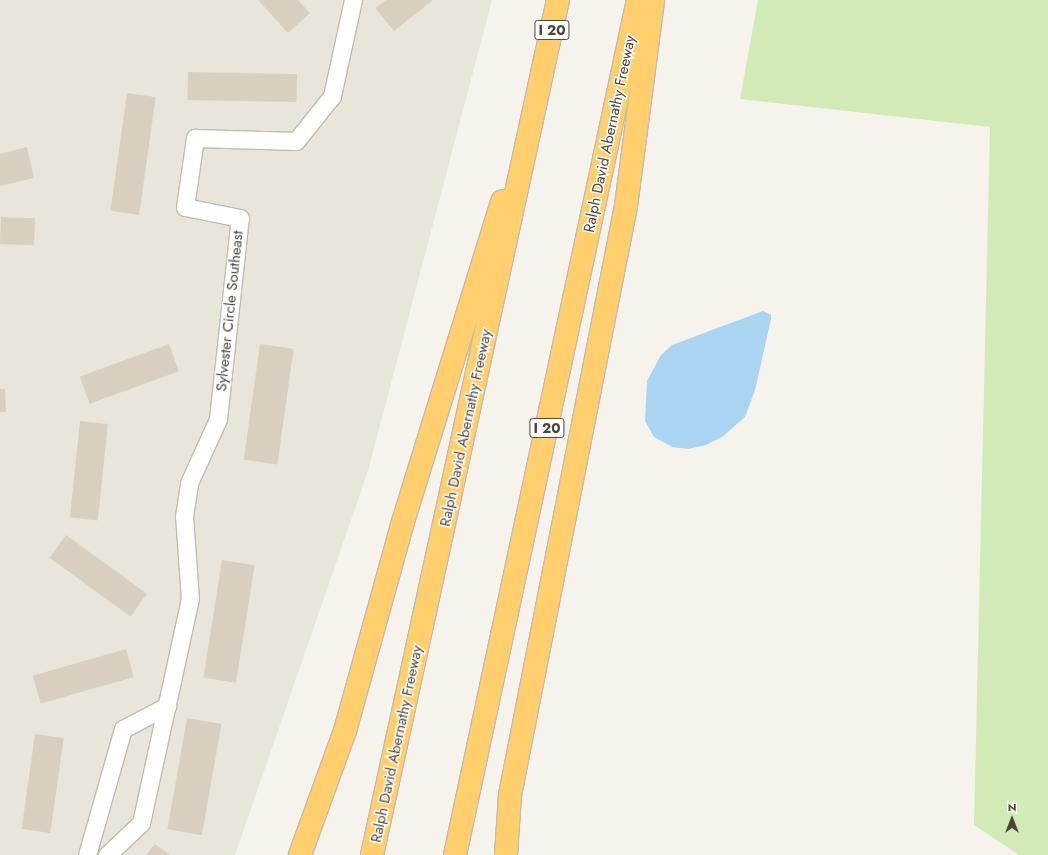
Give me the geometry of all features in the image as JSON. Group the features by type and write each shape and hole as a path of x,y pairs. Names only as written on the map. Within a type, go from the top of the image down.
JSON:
{"highway":[{"name":"Ralph David Abernathy Freeway","path":"372,855 558,0"},
{"name":"Ralph David Abernathy Freeway","path":"455,855 638,0"},
{"path":"506,855 510,794 626,206 653,0"},
{"path":"300,855 345,731 405,518 545,61"}],"street":[{"name":"Sylvester Circle Southeast","path":"107,855 141,823 190,599 184,516 189,483 218,420 240,218 184,207 195,138 296,141 332,96 353,0"},
{"path":"87,855 123,729 167,706"}],"shaded area":[{"path":"0,0 492,0 368,471 235,855 0,855"}],"green space":[{"path":"758,0 1048,0 1048,855 1019,855 974,825 990,127 740,99"}],"water":[{"path":"763,311 771,315 771,319 755,390 745,417 722,437 706,445 688,449 672,447 654,437 645,421 647,381 661,355 672,345"}],"building":[{"path":"258,0 298,0 310,13 288,33"},
{"path":"386,0 433,0 394,31 375,8"},
{"path":"188,72 297,74 296,102 188,100"},
{"path":"127,93 156,97 139,215 110,211"},
{"path":"27,147 34,178 0,186 0,154"},
{"path":"1,217 35,218 34,245 0,244"},
{"path":"169,344 179,371 90,404 80,376"},
{"path":"260,344 294,349 277,465 244,460"},
{"path":"0,389 5,389 6,412 0,412"},
{"path":"80,421 108,424 98,520 70,517"},
{"path":"66,535 147,594 130,616 50,558"},
{"path":"222,560 255,565 236,683 203,678"},
{"path":"126,649 134,677 41,704 33,676"},
{"path":"187,718 221,724 202,835 167,829"},
{"path":"35,734 64,738 50,833 22,829"},
{"path":"155,844 170,855 146,855"}]}
